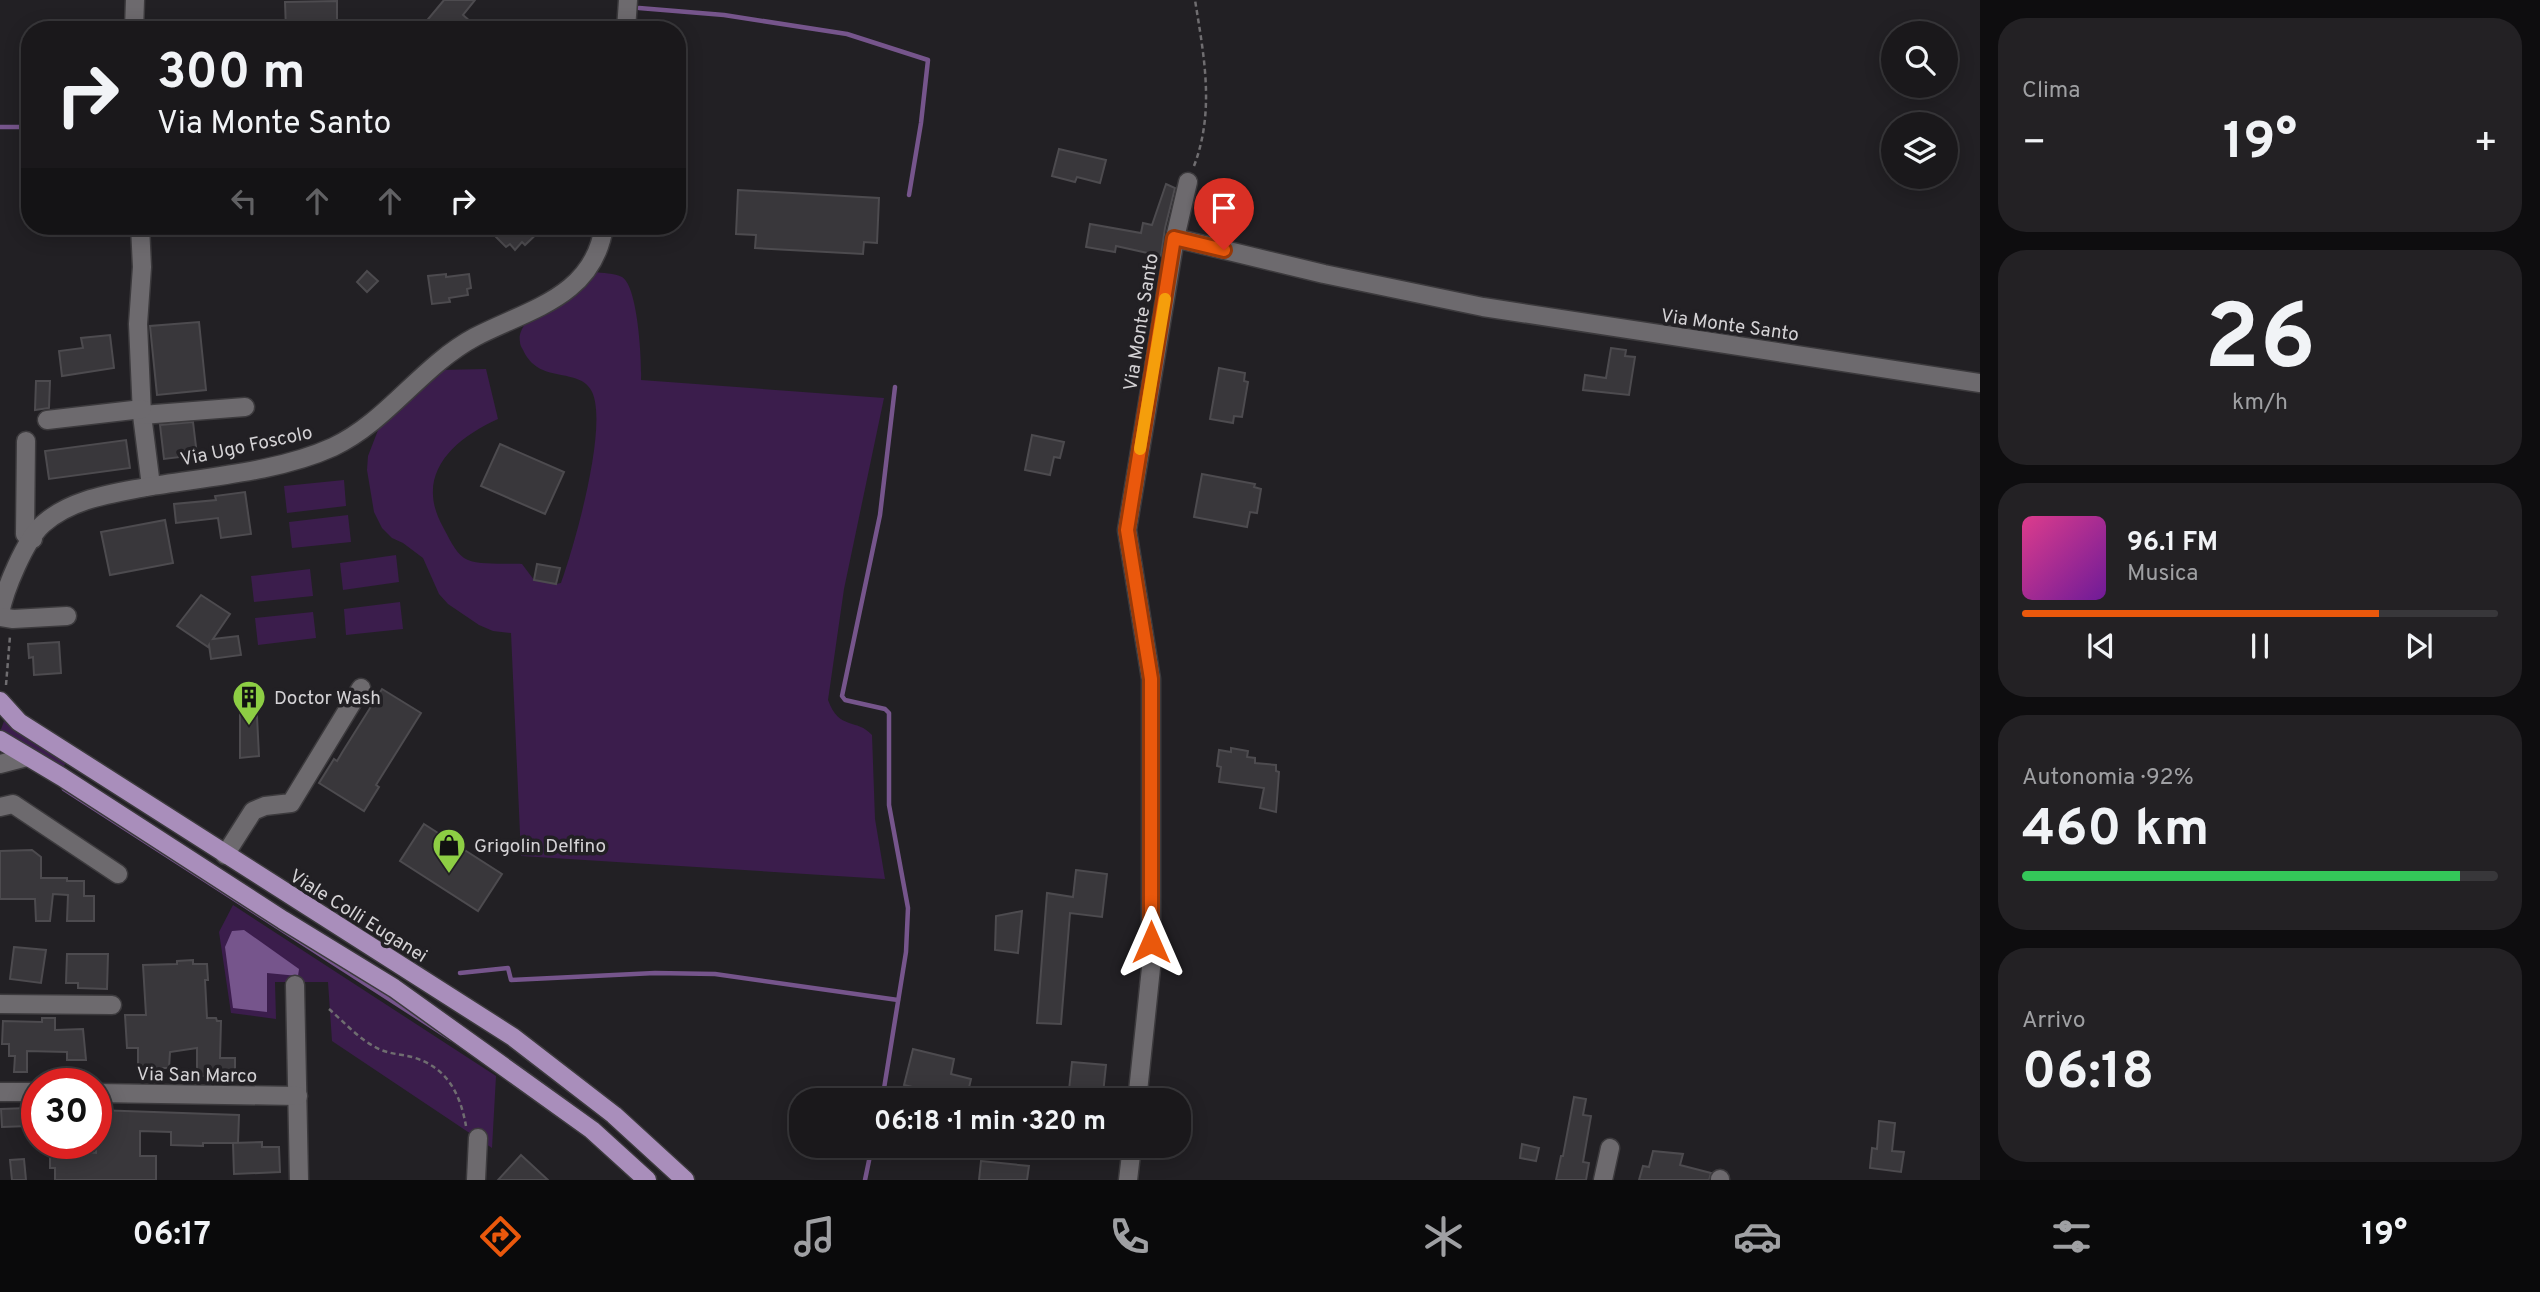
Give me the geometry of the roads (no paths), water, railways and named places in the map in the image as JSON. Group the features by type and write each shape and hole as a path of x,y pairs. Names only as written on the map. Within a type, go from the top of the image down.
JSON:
{"main road":[{"name":"Viale Colli Euganei","path":"5,698 19,722 513,1037 614,1115 685,1180"},
{"path":"0,740 394,988 592,1130 647,1180"}],"street":[{"path":"134,21 135,0"},
{"path":"627,21 628,0"},
{"path":"1174,238 1188,183"},
{"path":"140,235 142,267 138,324 142,412 151,486"},
{"name":"Via Ugo Foscolo","path":"4,617 11,575 41,526 65,508 99,496 300,459 353,437 375,421 444,358 472,339 546,304 580,281 595,259 602,235"},
{"name":"Via Monte Santo","path":"1138,1088 1151,968 1151,679 1127,530 1174,238 1324,274 1483,307 1980,383"},
{"path":"47,420 245,407"},
{"path":"26,441 26,534 33,539"},
{"path":"4,617 67,616"},
{"path":"225,855 253,811 265,806 290,803 361,688"},
{"path":"0,764 27,758"},
{"path":"0,807 13,804 118,874"},
{"path":"295,985 299,1180"},
{"path":"0,1004 113,1006"},
{"path":"0,1091 21,1092"},
{"name":"Via San Marco","path":"112,1093 298,1096"},
{"path":"472,1132 476,1180"},
{"path":"1603,1180 1610,1148"},
{"path":"1128,1180 1131,1158"}],"waterway":[{"path":"639,8 724,15 847,34 928,60 909,195"},
{"path":"0,127 21,127"},
{"path":"884,1088 906,952 908,908 889,805 889,713 885,709 845,700 842,696 880,515 895,387"},
{"path":"64,789 451,1039"},
{"path":"460,973 508,968 511,980 655,973 715,974 898,1000"},
{"path":"865,1180 870,1158"}],"place":[{"name":"Doctor Wash","path":"249,727"},
{"name":"Grigolin Delfino","path":"449,875"}]}
